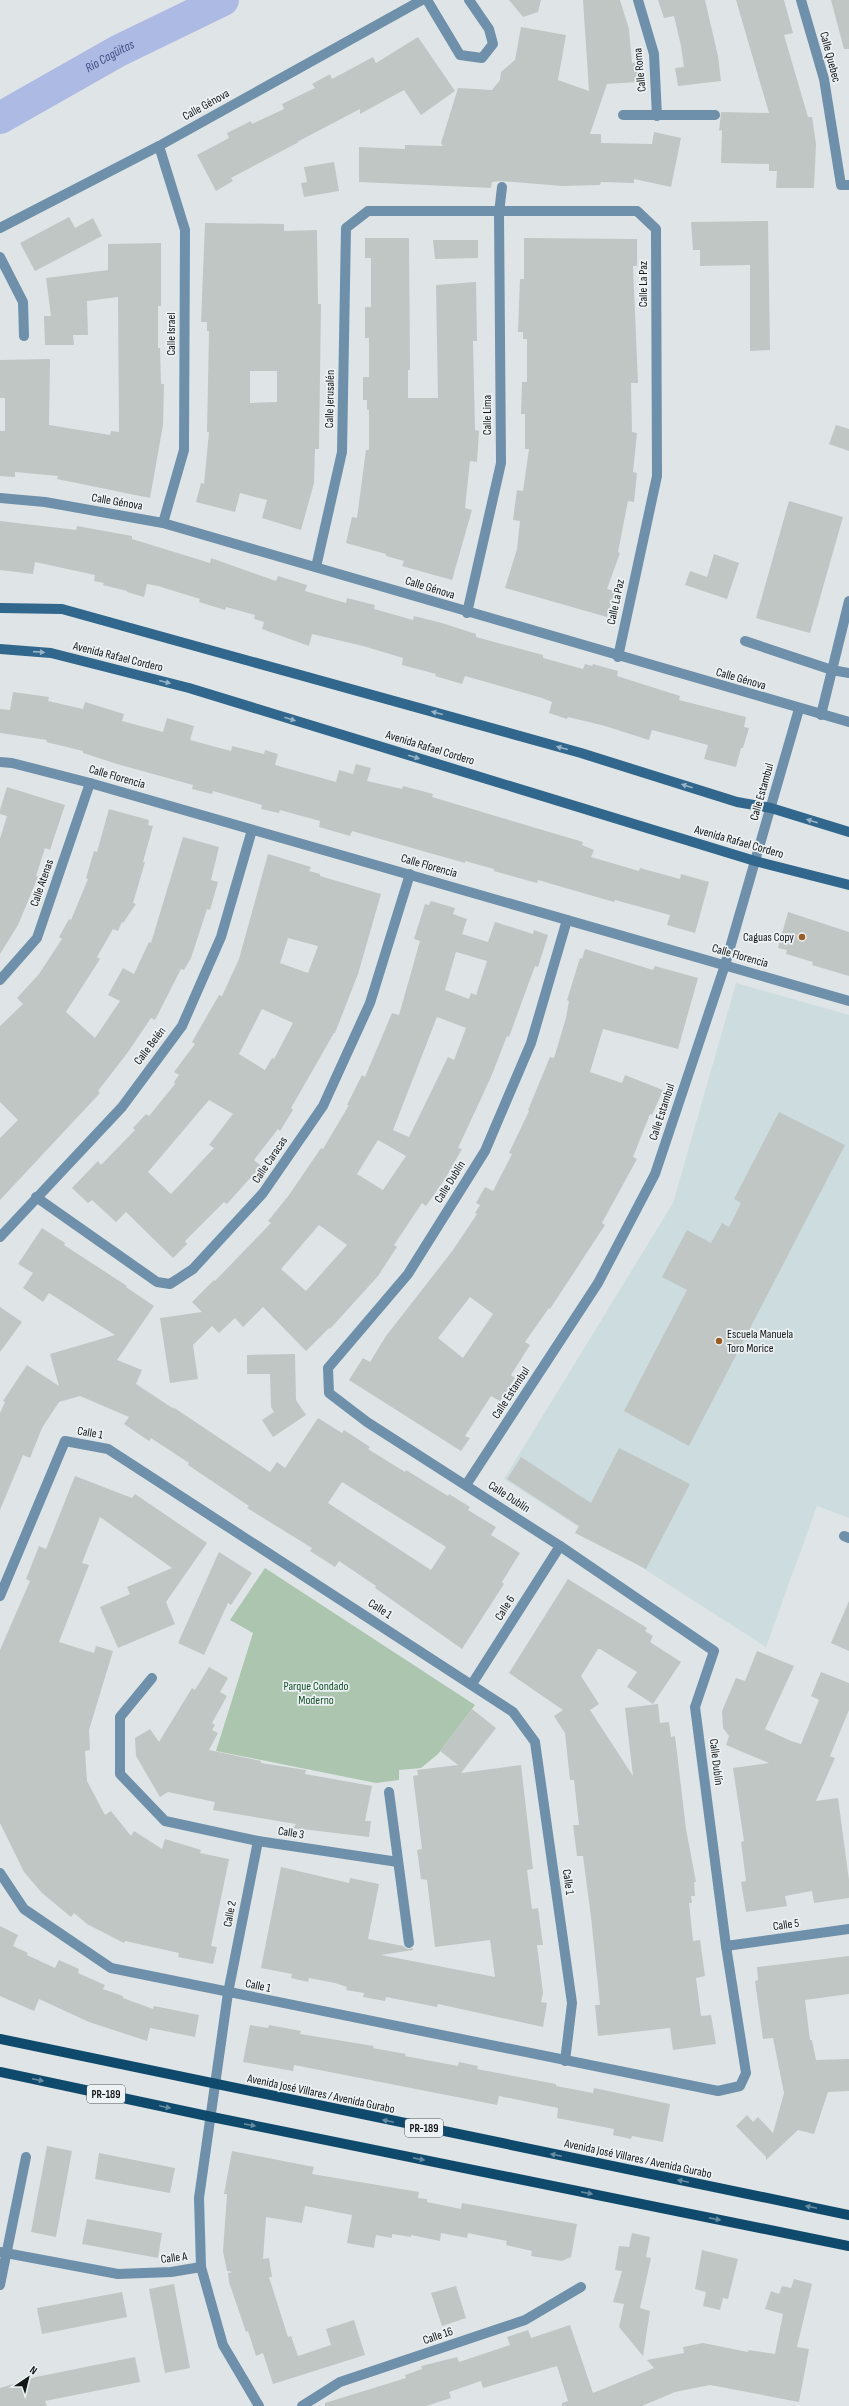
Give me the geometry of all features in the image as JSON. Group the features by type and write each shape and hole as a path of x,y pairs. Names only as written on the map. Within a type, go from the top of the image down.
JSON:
{"main road":[{"path":"0,608 62,609 580,753 737,802 770,808 849,832"},
{"name":"Avenida Rafael Cordero","path":"0,649 51,653 189,688 755,861 849,885"},
{"name":"Avenida José Villares / Avenida Gurabo","path":"0,2039 216,2086 849,2215"},
{"name":"PR-189","path":"0,2072 212,2117 849,2246"}],"street":[{"name":"Calle Génova","path":"0,228 159,146 422,0"},
{"path":"427,0 460,55 482,58 493,44 489,29 469,0"},
{"name":"Calle Roma","path":"638,0 654,54 657,116"},
{"name":"Calle Quebec","path":"801,0 824,79 841,185 849,185"},
{"path":"623,115 714,115"},
{"name":"Calle Israel","path":"159,146 185,230 184,450 163,523"},
{"name":"Calle Lima","path":"467,613 501,463 499,213 502,188"},
{"name":"Calle La Paz","path":"346,228 368,212 499,213 637,211 656,229 656,476 618,657"},
{"name":"Calle Jerusalén","path":"316,567 342,452 346,228"},
{"path":"0,257 23,302 24,336"},
{"name":"Calle Génova","path":"0,498 45,502 163,523 618,657 849,722"},
{"path":"821,715 849,602"},
{"path":"745,641 832,670 849,673"},
{"name":"Calle Estambul","path":"466,1485 598,1283 655,1174 725,965 799,709"},
{"name":"Calle Florencia","path":"0,762 12,763 90,783 849,1001"},
{"name":"Calle Atenas","path":"0,980 37,938 90,783"},
{"name":"Calle Belén","path":"0,1237 122,1107 182,1026 221,937 252,830"},
{"name":"Calle Caracas","path":"36,1197 157,1282 170,1284 193,1269 263,1194 323,1106 370,1003 410,874"},
{"name":"Calle Dublín","path":"567,920 531,1043 485,1151 408,1274 328,1368 329,1393 367,1422 560,1546 714,1651 695,1707 726,1946 746,2073 740,2086 718,2091 692,2086"},
{"name":"Calle 1","path":"0,1596 65,1441 108,1449 513,1712 535,1742 572,2003 565,2061"},
{"name":"Calle 6","path":"472,1684 560,1546"},
{"name":"Calle 3","path":"152,1678 120,1717 120,1774 165,1821 258,1841 398,1862"},
{"path":"390,1792 409,1943"},
{"name":"Calle 2","path":"228,1993 258,1841"},
{"name":"Calle 1","path":"0,1873 24,1909 111,1968 228,1993 692,2086"},
{"name":"Calle 5","path":"726,1946 849,1929"},
{"name":"Calle 1","path":"201,2267 199,2198 212,2117 228,1993"},
{"path":"0,2285 4,2253 26,2157"},
{"name":"Calle A","path":"4,2253 118,2274 170,2272 201,2267 222,2345 259,2406"},
{"name":"Calle 16","path":"302,2406 340,2382 525,2320 581,2287"}],"shaded area":[{"name":"Escuela Manuela Toro Morice","path":"736,983 849,1015 849,1518 817,1506 766,1647 504,1479 673,1203"}],"green space":[{"name":"Parque Condado Moderno","path":"265,1568 475,1705 438,1754 421,1768 399,1770 399,1780 376,1783 216,1751 253,1633 230,1620"}],"building":[{"path":"509,0 541,0 538,12 523,17"},
{"path":"583,0 620,0 629,29 632,63 636,62 638,82 607,84 590,134 601,134 601,143 652,144 654,132 681,138 671,187 634,179 634,183 601,182 600,185 562,186 502,181 492,182 491,188 359,182 359,147 405,149 405,145 443,146 441,143 458,88 492,90 500,80 501,72 515,60 521,27 566,35 558,80 589,91"},
{"path":"658,0 705,0 718,56 721,81 678,86 675,68 684,67 681,46 674,16 664,18"},
{"path":"736,0 784,0 793,33 784,35 808,117 812,117 816,144 814,188 776,188 777,171 769,171 769,164 721,163 722,130 719,131 721,112 769,113"},
{"path":"831,0 849,0 849,49 844,49"},
{"path":"418,37 455,91 421,115 404,90 360,114 360,109 297,142 299,142 231,178 233,181 216,191 197,155 229,138 227,133 251,121 252,124 284,109 282,104 315,88 312,84 330,74 332,79 373,57 376,63"},
{"path":"334,162 339,191 304,197 301,183 307,182 304,167"},
{"path":"69,217 75,228 93,218 102,236 35,271 20,243"},
{"path":"768,221 770,350 750,351 750,265 700,266 700,250 693,250 691,222"},
{"path":"205,223 284,224 284,231 317,230 318,304 321,304 319,449 315,449 314,483 301,530 262,518 267,500 240,493 235,512 196,502 201,483 204,484 209,432 207,432 209,331 207,331 207,322 201,322","holes":["250,371 277,371 277,402 250,403"]},
{"path":"365,238 409,238 410,370 408,370 408,398 438,398 436,285 476,282 477,341 473,341 475,430 479,431 477,462 470,461 465,508 472,510 452,580 402,566 404,561 386,556 386,554 346,543 352,517 357,518 366,450 369,450 369,410 367,410 367,400 363,400 363,377 369,377 369,338 365,338 365,307 371,307 371,258 365,258"},
{"path":"524,238 637,239 637,266 633,266 638,383 631,383 632,432 637,433 633,472 637,473 634,502 628,501 618,552 620,553 607,589 615,591 607,617 505,588 517,549 520,521 513,520 517,490 523,491 529,449 525,449 525,414 521,414 522,382 527,382 527,339 523,339 523,332 518,332 520,279 524,279"},
{"path":"433,240 478,240 478,258 435,259"},
{"path":"161,243 161,306 158,306 158,348 160,348 161,384 164,384 163,425 150,498 57,479 58,476 15,472 15,477 0,476 0,431 5,431 5,398 0,398 0,360 50,359 49,425 110,435 111,431 119,432 118,297 87,301 88,335 73,335 74,345 45,345 44,316 51,316 46,278 108,270 108,244"},
{"path":"836,425 849,429 849,451 829,444"},
{"path":"789,501 843,517 810,633 756,618"},
{"path":"0,521 76,530 77,526 132,536 132,539 210,563 211,558 276,581 278,576 307,585 305,591 346,603 347,598 375,605 374,609 413,620 414,616 442,623 476,634 476,637 543,655 543,658 583,669 585,664 592,666 593,664 618,671 617,676 680,696 679,700 746,717 744,727 749,728 743,748 741,748 736,767 704,759 708,745 652,730 649,740 605,726 568,717 567,719 549,713 552,702 542,698 465,676 462,684 435,676 436,674 402,665 403,658 363,646 312,634 309,646 262,629 264,622 254,619 255,615 226,607 225,610 199,602 200,599 158,586 147,584 144,597 94,581 95,575 35,562 33,574 0,570"},
{"path":"714,554 739,563 727,599 685,585 690,571 707,577"},
{"path":"13,692 49,697 48,701 83,709 85,702 124,714 122,721 163,732 167,718 194,726 190,740 231,751 232,746 264,754 265,750 278,754 275,765 336,782 339,770 353,774 356,764 371,768 367,781 402,789 403,786 433,794 432,797 583,842 582,845 594,850 591,857 639,871 640,868 680,879 681,874 709,882 695,933 667,925 670,915 615,900 614,902 538,880 537,883 494,871 494,869 465,861 465,863 352,831 350,836 319,827 320,821 280,810 279,813 261,809 262,805 213,791 212,794 192,789 193,785 117,764 83,753 83,751 46,742 47,740 0,733 0,709 10,710"},
{"path":"7,787 65,805 50,850 45,848 36,876 38,877 18,925 0,954 0,839 7,816 0,814 0,810"},
{"path":"109,809 149,820 148,825 153,826 143,862 145,862 133,903 136,904 123,923 122,922 118,931 113,929 97,957 100,959 66,1012 95,1038 120,1001 108,995 123,968 134,974 149,942 151,943 183,837 219,847 211,880 218,882 210,910 207,909 191,958 184,970 181,969 155,1020 151,1018 128,1052 98,1091 100,1093 0,1200 0,1138 18,1120 0,1102 0,1026 23,1004 17,998 39,974 62,939 59,937 69,919 71,920 88,879 86,878 94,851 97,852"},
{"path":"268,854 311,867 309,871 320,874 320,876 381,894 358,974 335,1033 291,1108 293,1110 280,1131 278,1129 254,1160 261,1166 227,1204 224,1202 185,1241 187,1244 173,1258 126,1212 116,1222 92,1200 88,1203 72,1188 98,1161 101,1165 135,1130 133,1128 146,1114 149,1116 175,1084 174,1082 179,1075 174,1072 195,1044 192,1042 219,995 222,996 239,959","holes":["288,938 318,946 308,973 280,963","262,1009 293,1023 274,1059 272,1058 265,1070 239,1054","209,1100 233,1114 209,1145 214,1148 171,1194 148,1172"]},
{"path":"431,901 455,908 453,914 467,919 462,934 488,942 495,922 533,934 534,930 548,935 538,967 535,966 509,1037 507,1036 491,1077 458,1148 462,1149 445,1179 426,1206 422,1203 394,1245 397,1247 378,1276 330,1329 329,1328 306,1351 263,1307 243,1327 235,1318 219,1333 212,1326 193,1345 198,1379 170,1383 160,1318 202,1312 192,1302 214,1280 215,1281 271,1223 268,1221 289,1195 321,1148 323,1149 349,1105 347,1105 362,1075 365,1077 392,1013 399,1015 420,941 414,939 425,904 429,905","holes":["456,952 487,961 476,995 471,993 469,999 445,990","437,1017 466,1028 454,1060 448,1057 409,1137 393,1130","378,1140 406,1156 383,1190 357,1174","319,1225 347,1245 306,1291 281,1269"]},
{"path":"788,912 849,932 849,976 812,965 813,962 786,954 787,950 778,948"},
{"path":"585,949 653,970 655,966 698,978 678,1049 603,1029 590,1072 622,1083 625,1075 663,1090 652,1115 650,1114 633,1157 637,1159 602,1223 605,1225 550,1309 549,1308 525,1342 530,1345 511,1375 515,1378 500,1401 491,1396 465,1436 470,1438 461,1451 349,1380 363,1358 370,1362 386,1336 453,1250 477,1214 475,1213 480,1205 476,1203 485,1187 493,1191 512,1154 509,1153 529,1111 528,1110 550,1057 554,1058 566,1018 569,1001 567,1000 580,958 582,959","holes":["470,1297 493,1314 463,1358 438,1338"]},
{"path":"779,1112 845,1145 689,1446 624,1411 687,1290 662,1277 687,1230 711,1243 722,1223 729,1227 741,1203 734,1199"},
{"path":"42,1228 65,1243 64,1245 127,1286 126,1287 154,1306 117,1360 142,1370 136,1384 270,1472 277,1462 285,1468 318,1418 342,1433 344,1430 370,1447 368,1449 405,1472 406,1470 448,1496 449,1494 470,1507 468,1510 496,1527 491,1535 520,1553 502,1582 504,1584 462,1649 339,1561 335,1567 310,1551 312,1548 247,1508 249,1506 188,1465 189,1463 151,1438 149,1441 124,1424 129,1417 80,1396 59,1402 42,1428 30,1458 23,1455 0,1510 0,1413 5,1402 3,1401 27,1365 59,1386 50,1354 115,1335 49,1293 43,1302 23,1288 33,1273 18,1264","holes":["342,1482 446,1547 431,1570 328,1503"]},
{"path":"0,1307 22,1322 0,1352"},
{"path":"295,1354 296,1400 306,1415 273,1437 262,1420 274,1412 271,1407 270,1374 247,1374 247,1355"},
{"path":"619,1448 690,1484 646,1569 575,1533 579,1526 507,1479 521,1457 591,1503"},
{"path":"75,1476 132,1498 135,1494 207,1543 166,1602 175,1624 118,1648 100,1607 130,1594 127,1587 172,1568 100,1517 82,1563 89,1565 59,1642 94,1653 96,1646 113,1651 89,1730 90,1750 85,1751 87,1781 105,1815 111,1811 131,1836 134,1831 162,1849 165,1839 201,1850 200,1853 229,1859 211,1946 217,1947 213,1964 178,1957 179,1953 125,1941 124,1943 87,1924 74,1913 71,1917 42,1893 24,1872 0,1823 0,1650 30,1581 26,1579 39,1546 46,1549"},
{"path":"219,1552 252,1573 231,1605 228,1603 204,1655 178,1643"},
{"path":"568,1579 647,1628 645,1631 653,1636 650,1642 681,1662 653,1704 627,1687 637,1672 600,1649 598,1649 581,1676 599,1704 590,1710 633,1776 625,1708 658,1704 660,1723 669,1722 671,1737 675,1736 686,1829 696,1882 694,1882 695,1896 691,1896 692,1903 689,1903 693,1941 700,1940 705,1976 696,1978 701,2016 711,2015 716,2044 673,2050 670,2028 598,2036 595,2005 600,2005 591,1917 583,1856 577,1856 573,1825 579,1825 574,1780 570,1780 565,1733 554,1716 563,1710 509,1673"},
{"path":"849,1601 849,1651 831,1643"},
{"path":"757,1651 794,1666 765,1729 791,1741 801,1744 819,1700 811,1696 821,1672 849,1683 849,1710 830,1756 835,1758 816,1801 838,1798 849,1880 849,1898 814,1903 812,1891 785,1896 787,1906 746,1912 741,1882 746,1881 741,1842 744,1841 733,1768 769,1763 726,1745 729,1736 723,1728 722,1711 736,1678 745,1681"},
{"path":"209,1667 228,1678 220,1692 227,1696 212,1723 215,1725 212,1730 218,1733 209,1750 261,1761 261,1763 306,1770 305,1774 372,1786 365,1821 371,1821 369,1837 293,1828 296,1824 213,1810 215,1802 168,1792 160,1797 136,1756 135,1738 150,1729 159,1742 192,1688 195,1690"},
{"path":"472,1709 496,1728 461,1773 521,1765 533,1869 527,1870 532,1909 538,1908 543,1945 537,1945 543,1993 541,2002 547,2003 543,2027 438,2004 437,2007 386,1997 385,2001 363,1997 364,1993 346,1990 347,1987 335,1983 309,1978 308,1982 291,1978 292,1974 261,1968 281,1867 349,1883 350,1878 379,1884 368,1939 403,1946 407,1949 413,1948 413,1950 381,1955 495,1977 490,1940 435,1947 427,1880 421,1879 417,1850 422,1849 413,1776 418,1775 417,1770 458,1765 440,1751"},
{"path":"0,1926 18,1935 13,1946 28,1953 27,1955 55,1968 59,1960 79,1969 78,1973 105,1985 103,1989 123,1996 123,1998 153,2009 154,2006 199,2015 195,2037 150,2028 147,2041 89,2022 39,1999 34,2011 0,1996"},
{"path":"849,1956 849,1994 805,2000 810,2040 812,2040 816,2060 849,2059 849,2091 828,2092 814,2134 798,2130 766,2160 766,2157 736,2126 747,2115 753,2122 758,2117 773,2133 784,2093 773,2038 763,2039 755,1981 758,1980 757,1967"},
{"path":"250,2025 268,2028 269,2025 301,2031 300,2034 374,2046 373,2048 406,2054 405,2056 458,2066 459,2062 478,2066 477,2069 556,2084 556,2086 593,2093 594,2088 670,2104 663,2142 632,2136 631,2139 613,2135 614,2129 557,2118 558,2108 499,2096 497,2105 294,2065 293,2071 243,2062"},
{"path":"47,2146 72,2151 56,2237 31,2232"},
{"path":"232,2151 314,2167 312,2174 419,2192 418,2198 427,2199 427,2202 461,2209 462,2203 577,2224 571,2257 562,2261 531,2256 532,2251 506,2245 507,2241 468,2233 467,2238 441,2233 440,2241 411,2235 411,2237 392,2234 392,2238 376,2235 374,2248 347,2243 352,2215 305,2206 302,2223 266,2217 263,2259 269,2258 272,2277 269,2277 288,2337 291,2336 298,2356 331,2345 326,2329 354,2320 365,2355 273,2384 263,2353 256,2356 248,2331 246,2332 229,2282 228,2273 233,2272 227,2271 223,2251 227,2194 224,2194"},
{"path":"99,2153 175,2168 170,2193 95,2179"},
{"path":"87,2219 162,2233 158,2258 82,2244"},
{"path":"632,2233 650,2237 646,2257 651,2258 640,2308 650,2311 643,2356 619,2327 624,2304 613,2302 622,2271 615,2270 619,2246 629,2247"},
{"path":"702,2250 738,2259 728,2299 723,2298 720,2310 703,2306 706,2292 695,2289"},
{"path":"794,2279 812,2284 797,2347 809,2349 799,2402 710,2385 675,2392 642,2406 562,2406 562,2403 568,2401 557,2366 483,2388 481,2381 449,2392 451,2398 426,2406 325,2406 325,2403 406,2378 405,2375 422,2369 421,2366 457,2357 459,2362 510,2345 507,2337 528,2330 531,2338 570,2325 593,2393 654,2368 647,2360 684,2353 683,2347 703,2343 748,2352 748,2350 775,2354 783,2314 765,2309 771,2291 779,2294 782,2286 791,2288"},
{"path":"174,2284 190,2368 165,2373 149,2289"},
{"path":"456,2286 466,2318 442,2326 431,2293"},
{"path":"122,2292 127,2317 42,2334 37,2308"},
{"path":"135,2357 140,2382 45,2401 47,2406 0,2406 0,2388 36,2377"}],"waterway":[{"name":"Río Cagüitas","path":"0,118 118,51 223,0"}],"place":[{"name":"Caguas Copy","path":"802,937"},
{"name":"Escuela Manuela Toro Morice","path":"719,1341"}]}
